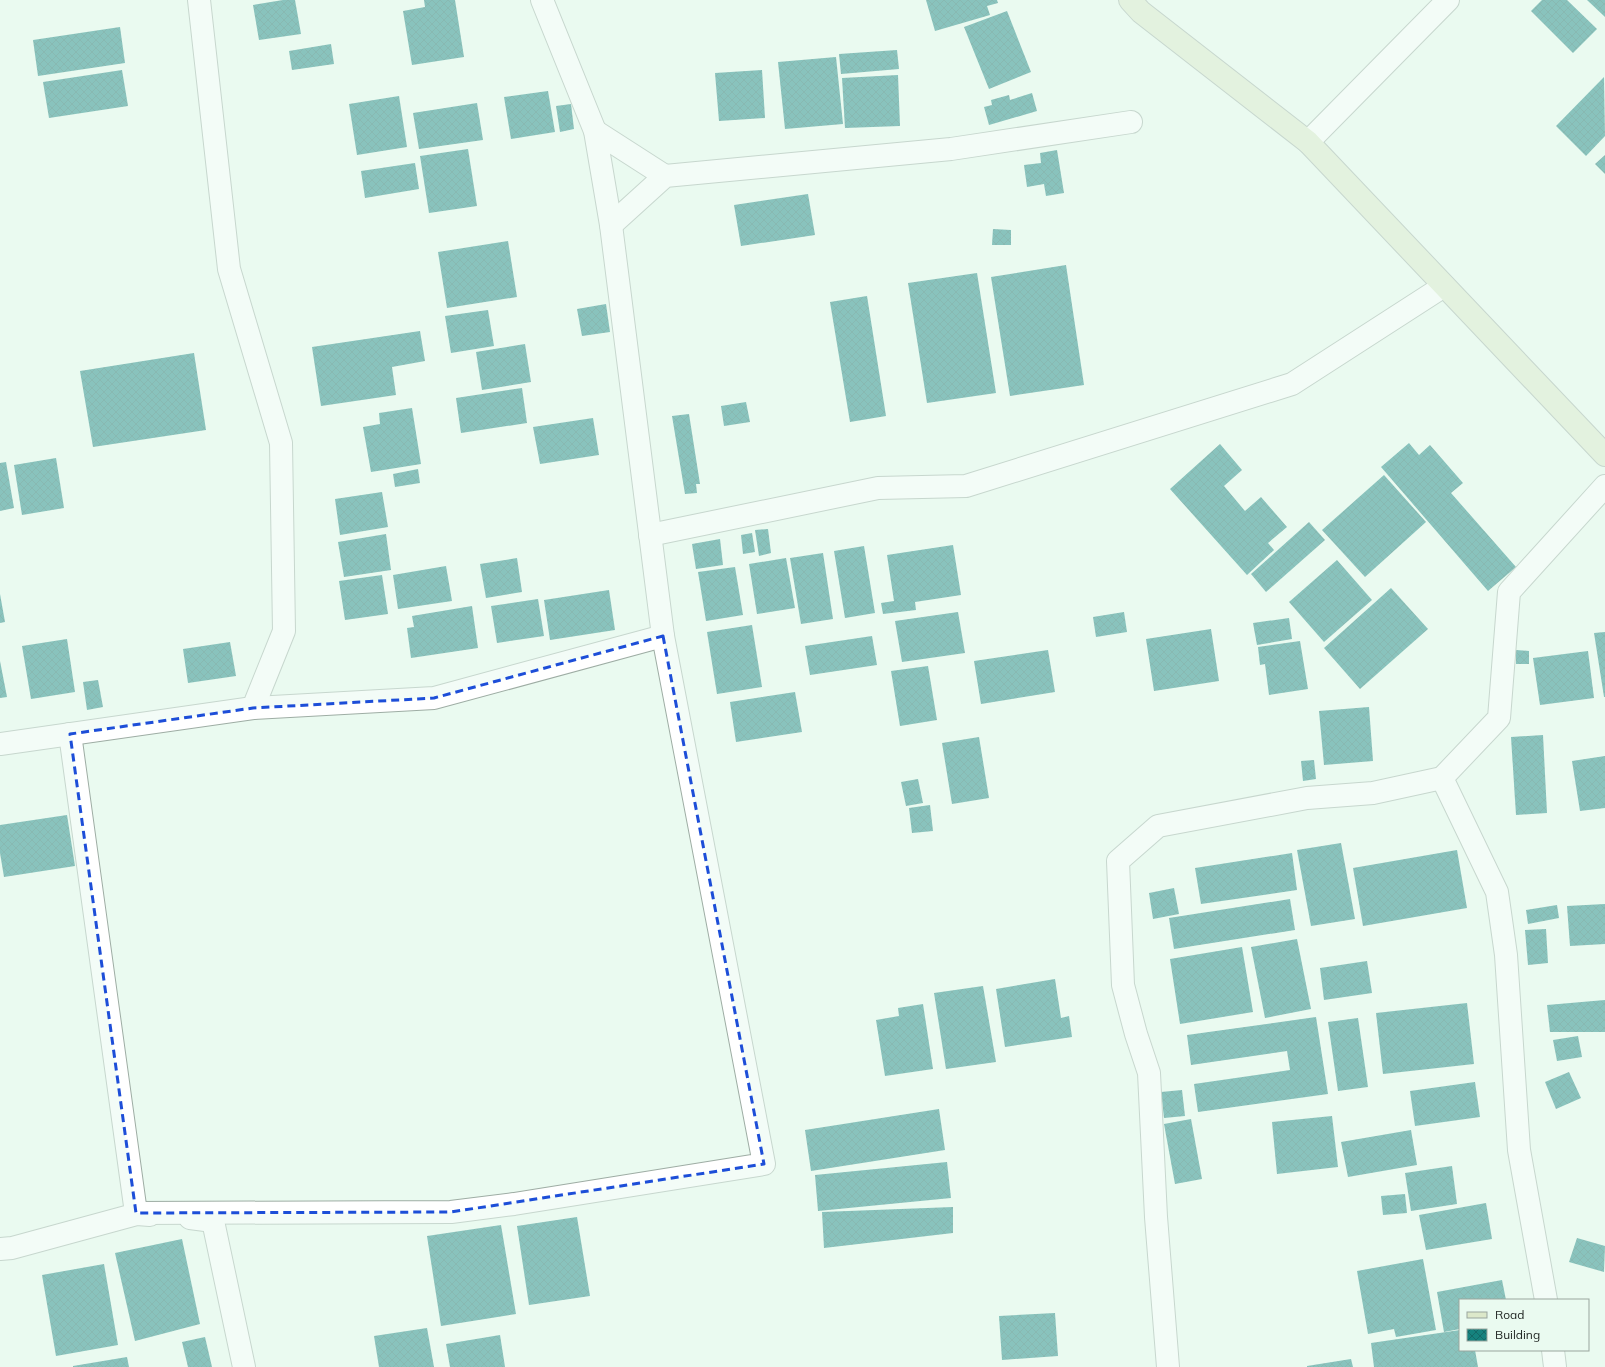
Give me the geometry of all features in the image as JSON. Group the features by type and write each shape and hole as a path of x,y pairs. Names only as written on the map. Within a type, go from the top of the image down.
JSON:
{"street":[{"path":"200,0 228,269 281,443 284,631 253,708"},
{"path":"70,734 136,1212 451,1212 514,1204 764,1164 663,636 611,225 595,131 542,0"},
{"path":"1130,0 1141,12 1308,142 1605,454"},
{"path":"1308,142 1448,0"},
{"path":"611,225 665,176 951,149 1131,122"},
{"path":"595,131 665,176"},
{"path":"650,535 878,488 966,486 1292,384 1444,286"},
{"path":"1168,1367 1156,1217 1149,1072 1136,1034 1123,985 1118,861 1158,826 1307,798 1373,793 1442,778 1499,718 1509,592 1605,486"},
{"path":"0,744 253,708 434,698 663,636"},
{"path":"1442,778 1497,892 1506,955 1519,1150 1546,1299"},
{"path":"0,1249 12,1248 137,1214 213,1221 244,1367"},
{"path":"1553,1351 1555,1367"}],"highlighted area":[{"path":"663,636 764,1164 451,1212 136,1213 70,734 253,708 434,698"}],"building":[{"path":"283,0 295,0 301,34 259,40 253,5"},
{"path":"424,0 455,0 464,57 412,65 403,11 425,7"},
{"path":"926,0 997,0 998,3 987,6 990,15 935,31"},
{"path":"1542,0 1567,0 1597,29 1573,53 1531,11"},
{"path":"1587,0 1605,0 1605,17"},
{"path":"1007,11 1031,72 989,89 964,27"},
{"path":"120,27 125,63 38,76 33,40"},
{"path":"331,44 334,64 292,70 289,51"},
{"path":"897,50 899,69 841,74 839,54"},
{"path":"836,57 843,124 785,129 778,62"},
{"path":"122,70 128,106 49,118 43,82"},
{"path":"762,70 765,118 719,121 715,73"},
{"path":"898,75 900,126 845,128 842,78"},
{"path":"1604,77 1605,136 1586,156 1556,126"},
{"path":"548,91 555,132 511,139 504,97"},
{"path":"1032,93 1037,111 989,125 984,107 992,105 991,100 1009,95 1010,100"},
{"path":"399,96 407,147 357,155 349,104"},
{"path":"477,103 483,140 419,149 413,113"},
{"path":"571,104 574,129 560,132 556,106"},
{"path":"468,149 477,206 429,213 420,156"},
{"path":"1057,150 1064,193 1046,196 1044,184 1027,187 1024,165 1041,163 1040,153"},
{"path":"1605,155 1605,174 1595,164"},
{"path":"415,163 419,189 365,198 361,171"},
{"path":"808,194 815,235 741,246 734,205"},
{"path":"993,229 1011,230 1011,245 992,245"},
{"path":"508,241 517,297 447,308 438,252"},
{"path":"1066,265 1084,385 1010,396 991,277"},
{"path":"977,273 996,393 927,403 908,283"},
{"path":"867,296 886,416 850,422 830,302"},
{"path":"606,304 610,332 582,336 577,309"},
{"path":"488,310 494,346 451,353 445,316"},
{"path":"420,331 425,361 392,367 396,395 321,406 312,347"},
{"path":"525,344 531,382 482,390 476,352"},
{"path":"194,353 206,430 93,447 80,371"},
{"path":"522,388 527,423 461,433 456,398"},
{"path":"746,402 750,422 724,426 721,406"},
{"path":"412,408 421,464 371,472 363,427 380,424 379,413"},
{"path":"689,414 700,484 696,484 697,493 685,494 672,416"},
{"path":"593,418 599,455 540,464 533,427"},
{"path":"1409,443 1419,455 1430,445 1463,483 1451,493 1516,567 1488,591 1381,467"},
{"path":"1220,444 1242,470 1224,486 1245,511 1261,497 1287,527 1268,543 1274,550 1247,575 1170,489"},
{"path":"56,458 64,508 22,515 14,465"},
{"path":"6,462 14,508 0,511 0,463"},
{"path":"418,469 420,483 395,487 393,474"},
{"path":"1384,475 1426,522 1365,577 1322,530"},
{"path":"382,492 388,527 340,535 335,499"},
{"path":"1309,522 1325,540 1266,592 1251,574"},
{"path":"768,529 771,553 759,556 755,530"},
{"path":"752,533 755,552 743,554 741,535"},
{"path":"386,534 391,570 344,577 338,542"},
{"path":"720,539 723,565 696,569 692,544"},
{"path":"953,545 961,595 915,602 916,610 883,614 881,603 894,601 887,555"},
{"path":"864,546 875,613 845,618 834,551"},
{"path":"823,553 833,619 801,624 790,558"},
{"path":"517,558 522,592 486,598 480,564"},
{"path":"786,558 795,608 757,614 749,564"},
{"path":"1337,560 1372,600 1324,642 1289,602"},
{"path":"446,566 452,601 398,609 393,575"},
{"path":"735,567 743,615 706,621 698,572"},
{"path":"382,575 388,614 345,620 339,581"},
{"path":"1391,588 1428,629 1360,689 1324,648"},
{"path":"609,590 615,630 550,640 544,600"},
{"path":"0,594 5,622 0,623"},
{"path":"538,599 544,636 497,643 491,606"},
{"path":"472,606 478,648 411,658 407,628 414,627 412,616"},
{"path":"958,612 965,653 902,662 895,621"},
{"path":"1124,612 1127,632 1096,637 1093,617"},
{"path":"1289,618 1292,639 1257,645 1253,623"},
{"path":"752,625 762,687 717,694 707,632"},
{"path":"1211,629 1219,681 1154,691 1146,639"},
{"path":"1605,632 1605,697 1604,697 1594,633"},
{"path":"872,636 877,665 810,675 805,646"},
{"path":"67,639 75,692 31,699 22,646"},
{"path":"1300,641 1308,689 1269,695 1265,664 1260,665 1258,647"},
{"path":"230,642 236,676 188,683 183,649"},
{"path":"1048,650 1055,692 981,704 974,661"},
{"path":"1516,650 1529,651 1529,664 1516,664"},
{"path":"1588,651 1594,698 1540,705 1533,658"},
{"path":"0,661 7,697 0,698"},
{"path":"928,666 937,720 900,726 891,671"},
{"path":"98,680 103,707 87,710 83,682"},
{"path":"795,692 802,732 736,742 730,702"},
{"path":"1369,707 1373,761 1324,765 1319,711"},
{"path":"1543,735 1547,813 1516,815 1511,737"},
{"path":"979,737 989,798 952,804 942,743"},
{"path":"1605,756 1605,808 1580,811 1572,761"},
{"path":"1314,760 1316,779 1303,781 1301,761"},
{"path":"918,779 923,803 906,806 901,782"},
{"path":"930,805 933,831 912,833 909,808"},
{"path":"67,815 75,866 4,877 0,853 0,825"},
{"path":"1341,843 1355,919 1311,926 1297,850"},
{"path":"1457,850 1467,908 1363,926 1353,868"},
{"path":"1292,853 1297,890 1201,904 1195,868"},
{"path":"1174,888 1179,914 1153,919 1149,893"},
{"path":"1290,899 1295,930 1174,949 1169,918"},
{"path":"1605,904 1605,944 1570,946 1567,906"},
{"path":"1557,905 1559,918 1528,924 1526,910"},
{"path":"1546,929 1548,963 1528,965 1525,930"},
{"path":"1297,939 1311,1009 1265,1018 1251,947"},
{"path":"1242,947 1253,1012 1180,1024 1170,959"},
{"path":"1367,961 1372,993 1324,1000 1320,968"},
{"path":"1055,979 1061,1018 1069,1016 1072,1037 1005,1047 996,989"},
{"path":"983,986 996,1062 946,1069 934,993"},
{"path":"1605,1000 1605,1032 1550,1032 1547,1005"},
{"path":"1467,1003 1474,1064 1383,1074 1376,1013"},
{"path":"923,1004 933,1069 885,1076 876,1020 899,1016 898,1008"},
{"path":"1316,1017 1328,1094 1198,1112 1194,1084 1290,1070 1287,1051 1191,1065 1187,1035"},
{"path":"1358,1018 1368,1087 1338,1091 1328,1022"},
{"path":"1578,1036 1582,1057 1557,1061 1553,1040"},
{"path":"1569,1072 1581,1098 1556,1109 1545,1082"},
{"path":"1475,1082 1480,1117 1415,1126 1410,1091"},
{"path":"1182,1090 1185,1116 1164,1118 1161,1092"},
{"path":"939,1109 945,1150 811,1171 805,1130"},
{"path":"1332,1116 1338,1167 1277,1174 1272,1122"},
{"path":"1191,1119 1202,1179 1175,1184 1164,1124"},
{"path":"1411,1130 1417,1165 1348,1177 1341,1142"},
{"path":"947,1162 951,1198 818,1211 815,1175"},
{"path":"1452,1166 1457,1204 1411,1211 1405,1173"},
{"path":"1405,1194 1407,1213 1383,1215 1381,1196"},
{"path":"1486,1203 1492,1239 1426,1250 1419,1215"},
{"path":"953,1207 953,1233 824,1248 822,1212"},
{"path":"577,1217 590,1296 529,1305 517,1226"},
{"path":"501,1225 516,1314 441,1326 427,1236"},
{"path":"1577,1238 1605,1246 1604,1272 1569,1262"},
{"path":"182,1239 200,1324 135,1341 115,1253"},
{"path":"1423,1259 1436,1330 1396,1337 1394,1329 1368,1334 1357,1271"},
{"path":"104,1264 118,1345 56,1356 42,1275"},
{"path":"1502,1280 1506,1299 1459,1299 1459,1329 1444,1332 1437,1292"},
{"path":"1055,1313 1058,1356 1002,1360 999,1316"},
{"path":"427,1328 434,1367 379,1367 374,1336"},
{"path":"1459,1330 1459,1351 1475,1351 1478,1367 1374,1367 1371,1343"},
{"path":"500,1335 505,1367 450,1367 446,1344"},
{"path":"205,1337 212,1367 188,1367 182,1342"},
{"path":"127,1357 129,1367 73,1367 73,1366"},
{"path":"1351,1359 1353,1367 1307,1367 1307,1366"}]}
